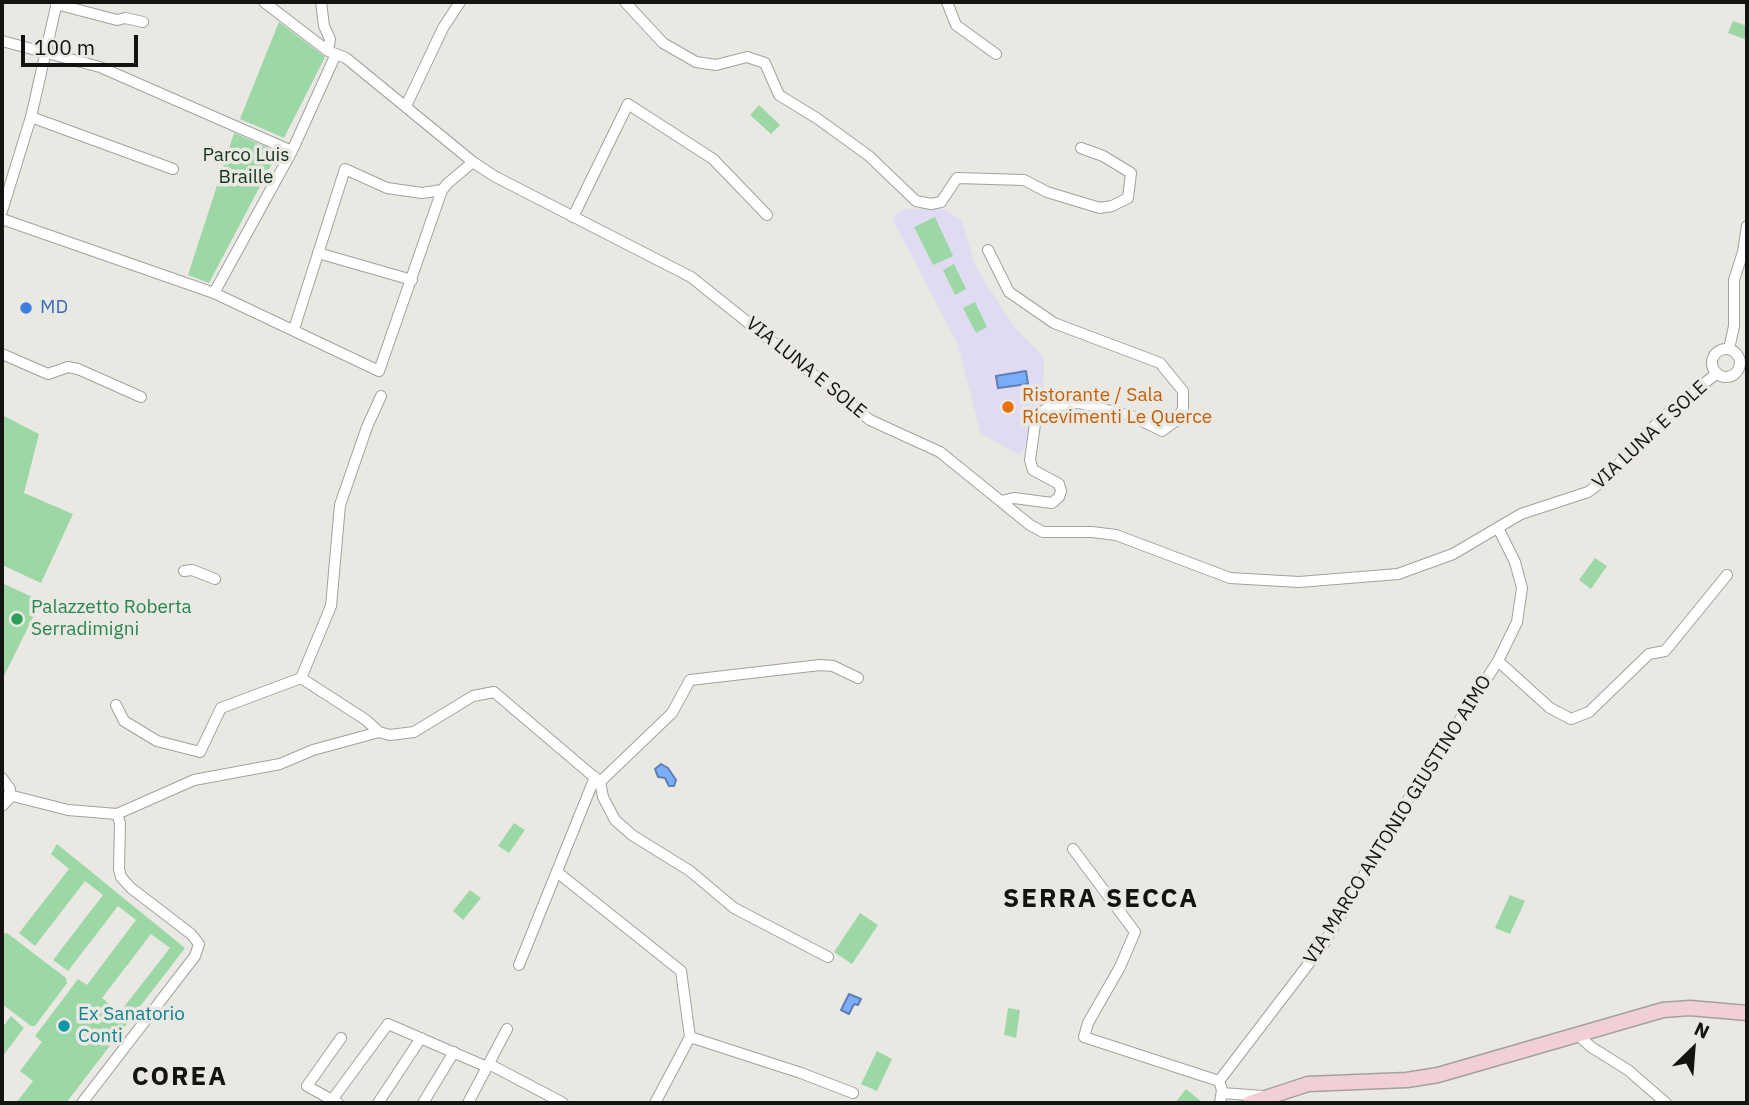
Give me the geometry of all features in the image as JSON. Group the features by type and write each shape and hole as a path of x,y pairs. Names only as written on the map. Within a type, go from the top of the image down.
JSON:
{"main road":[{"path":"1250,1103 1308,1084 1438,1076 1663,1010 1690,1008 1747,1013"}],"street":[{"name":"VIA LUNA E SOLE","path":"264,2 332,53 346,58 473,162 494,176 691,277 870,420 940,452 1030,525 1044,532 1092,532 1116,536 1230,578 1299,582 1398,574 1453,554 1521,514 1588,492 1606,479 1638,441 1717,373"},
{"path":"214,293 292,151 332,53 324,26 321,2"},
{"path":"406,106 443,28 460,2"},
{"path":"625,2 663,43 696,62 716,65 747,57 765,63 779,95 869,156 916,201 930,204 941,202 957,178 1024,180 1047,192 1100,208 1112,206 1128,198 1131,173 1103,156 1081,148"},
{"path":"947,2 956,25 996,54"},
{"path":"2,211 31,117 57,3 117,20 125,18 143,22"},
{"path":"2,41 100,67 292,151"},
{"path":"573,216 628,104 713,159 767,215"},
{"path":"31,117 173,169"},
{"path":"2,219 214,293 379,371 442,190 473,162"},
{"path":"294,329 345,169 387,188 422,193 442,190"},
{"path":"1730,349 1734,326 1734,280 1744,252 1747,226"},
{"path":"988,250 1009,292 1054,323 1160,363 1184,391 1183,408 1177,420 1162,431 1132,416 1079,403 1050,406 1039,414 1035,424 1030,460 1033,470 1059,484 1059,497 1052,503 1014,498 1001,501"},
{"path":"318,253 412,280"},
{"path":"1730,349 1744,363 1734,375 1725,377 1717,373 1712,366 1714,356 1720,350 1730,349"},
{"path":"2,354 48,374 68,367 78,369 141,397"},
{"path":"116,705 124,721 157,741 200,752 221,708 301,678 331,606 340,505 367,427 382,396"},
{"name":"VIA MARCO ANTONIO GIUSTINO AIMO","path":"1219,1081 1323,945 1398,815 1498,661 1517,622 1522,587 1515,562 1499,528"},
{"path":"184,571 192,570 215,579"},
{"path":"1498,661 1549,708 1571,719 1589,712 1649,654 1664,651 1727,575"},
{"path":"519,965 597,780 672,713 690,680 820,664 833,666 858,678"},
{"path":"301,678 366,720 379,732 390,735 414,732 473,696 494,692 597,780 615,820 632,835 690,871 734,908 828,957"},
{"path":"9,795 68,810 117,814 194,780 279,764 313,750 379,732"},
{"path":"2,778 8,784 9,795 2,806"},
{"path":"82,1103 195,956 199,944 191,934 131,888 121,877 120,823 117,814"},
{"path":"1073,849 1135,932 1120,967 1088,1023 1084,1037 1219,1081 1221,1098"},
{"path":"557,873 681,971 690,1037 655,1103"},
{"path":"341,1038 307,1086 335,1102 388,1024 488,1065 563,1103"},
{"path":"468,1103 507,1029"},
{"path":"1578,1035 1591,1047 1628,1070 1666,1103"},
{"path":"690,1037 802,1073 853,1093"},
{"path":"378,1103 421,1038"},
{"path":"423,1103 454,1052"},
{"path":"1221,1098 1269,1097"},
{"path":"1221,1098 1231,1103"}],"shaded area":[{"path":"902,210 946,210 962,221 976,268 1016,329 1044,357 1043,395 1029,438 1020,455 981,434 957,343 892,218"}],"green space":[{"path":"1733,21 1747,26 1747,40 1728,33"},
{"name":"Parco Luis Braille","path":"279,22 325,57 284,138 240,119"},
{"path":"759,105 780,125 771,134 750,115"},
{"name":"Parco Luis Braille","path":"234,133 278,152 209,283 188,275"},
{"path":"935,217 953,256 933,265 914,227"},
{"path":"954,264 966,289 955,295 943,270"},
{"path":"975,302 987,327 976,333 963,308"},
{"path":"2,415 39,434 24,493 73,514 41,583 2,565"},
{"path":"1595,558 1607,566 1591,589 1579,580"},
{"name":"Palazzetto Roberta Serradimigni","path":"2,583 41,601 2,680"},
{"path":"514,823 525,830 509,853 498,846"},
{"path":"57,844 185,948 66,1103 16,1103 33,1081 20,1071 42,1042 35,1036 78,979 87,985 136,920 118,906 68,971 53,960 103,895 85,881 35,946 19,933 69,869 51,854","holes":["151,934 170,948 120,1012 102,998"]},
{"path":"470,890 481,898 463,920 453,911"},
{"path":"1510,895 1525,901 1510,934 1495,928"},
{"path":"860,913 878,925 852,964 834,952"},
{"path":"7,933 66,978 67,983 35,1026 31,1026 2,1004 2,935"},
{"path":"1008,1008 1020,1010 1016,1038 1004,1035"},
{"path":"11,1016 24,1028 2,1057 2,1028"},
{"path":"877,1051 892,1059 877,1091 861,1084"},
{"path":"1186,1089 1203,1103 1175,1103"}],"water":[{"path":"1026,371 1028,384 998,388 996,376"},
{"path":"661,764 668,768 676,780 674,786 669,786 665,778 658,777 655,769"},
{"path":"849,994 861,999 858,1005 854,1004 849,1014 841,1010"}],"place":[{"name":"MD","path":"26,308"},
{"name":"Ristorante / Sala Ricevimenti Le Querce","path":"1008,407"},
{"name":"Palazzetto Roberta Serradimigni","path":"17,619"},
{"name":"Ex Sanatorio Conti","path":"64,1026"}],"district":[{"name":"SERRA SECCA","path":"1101,899"},
{"name":"COREA","path":"180,1077"}]}
